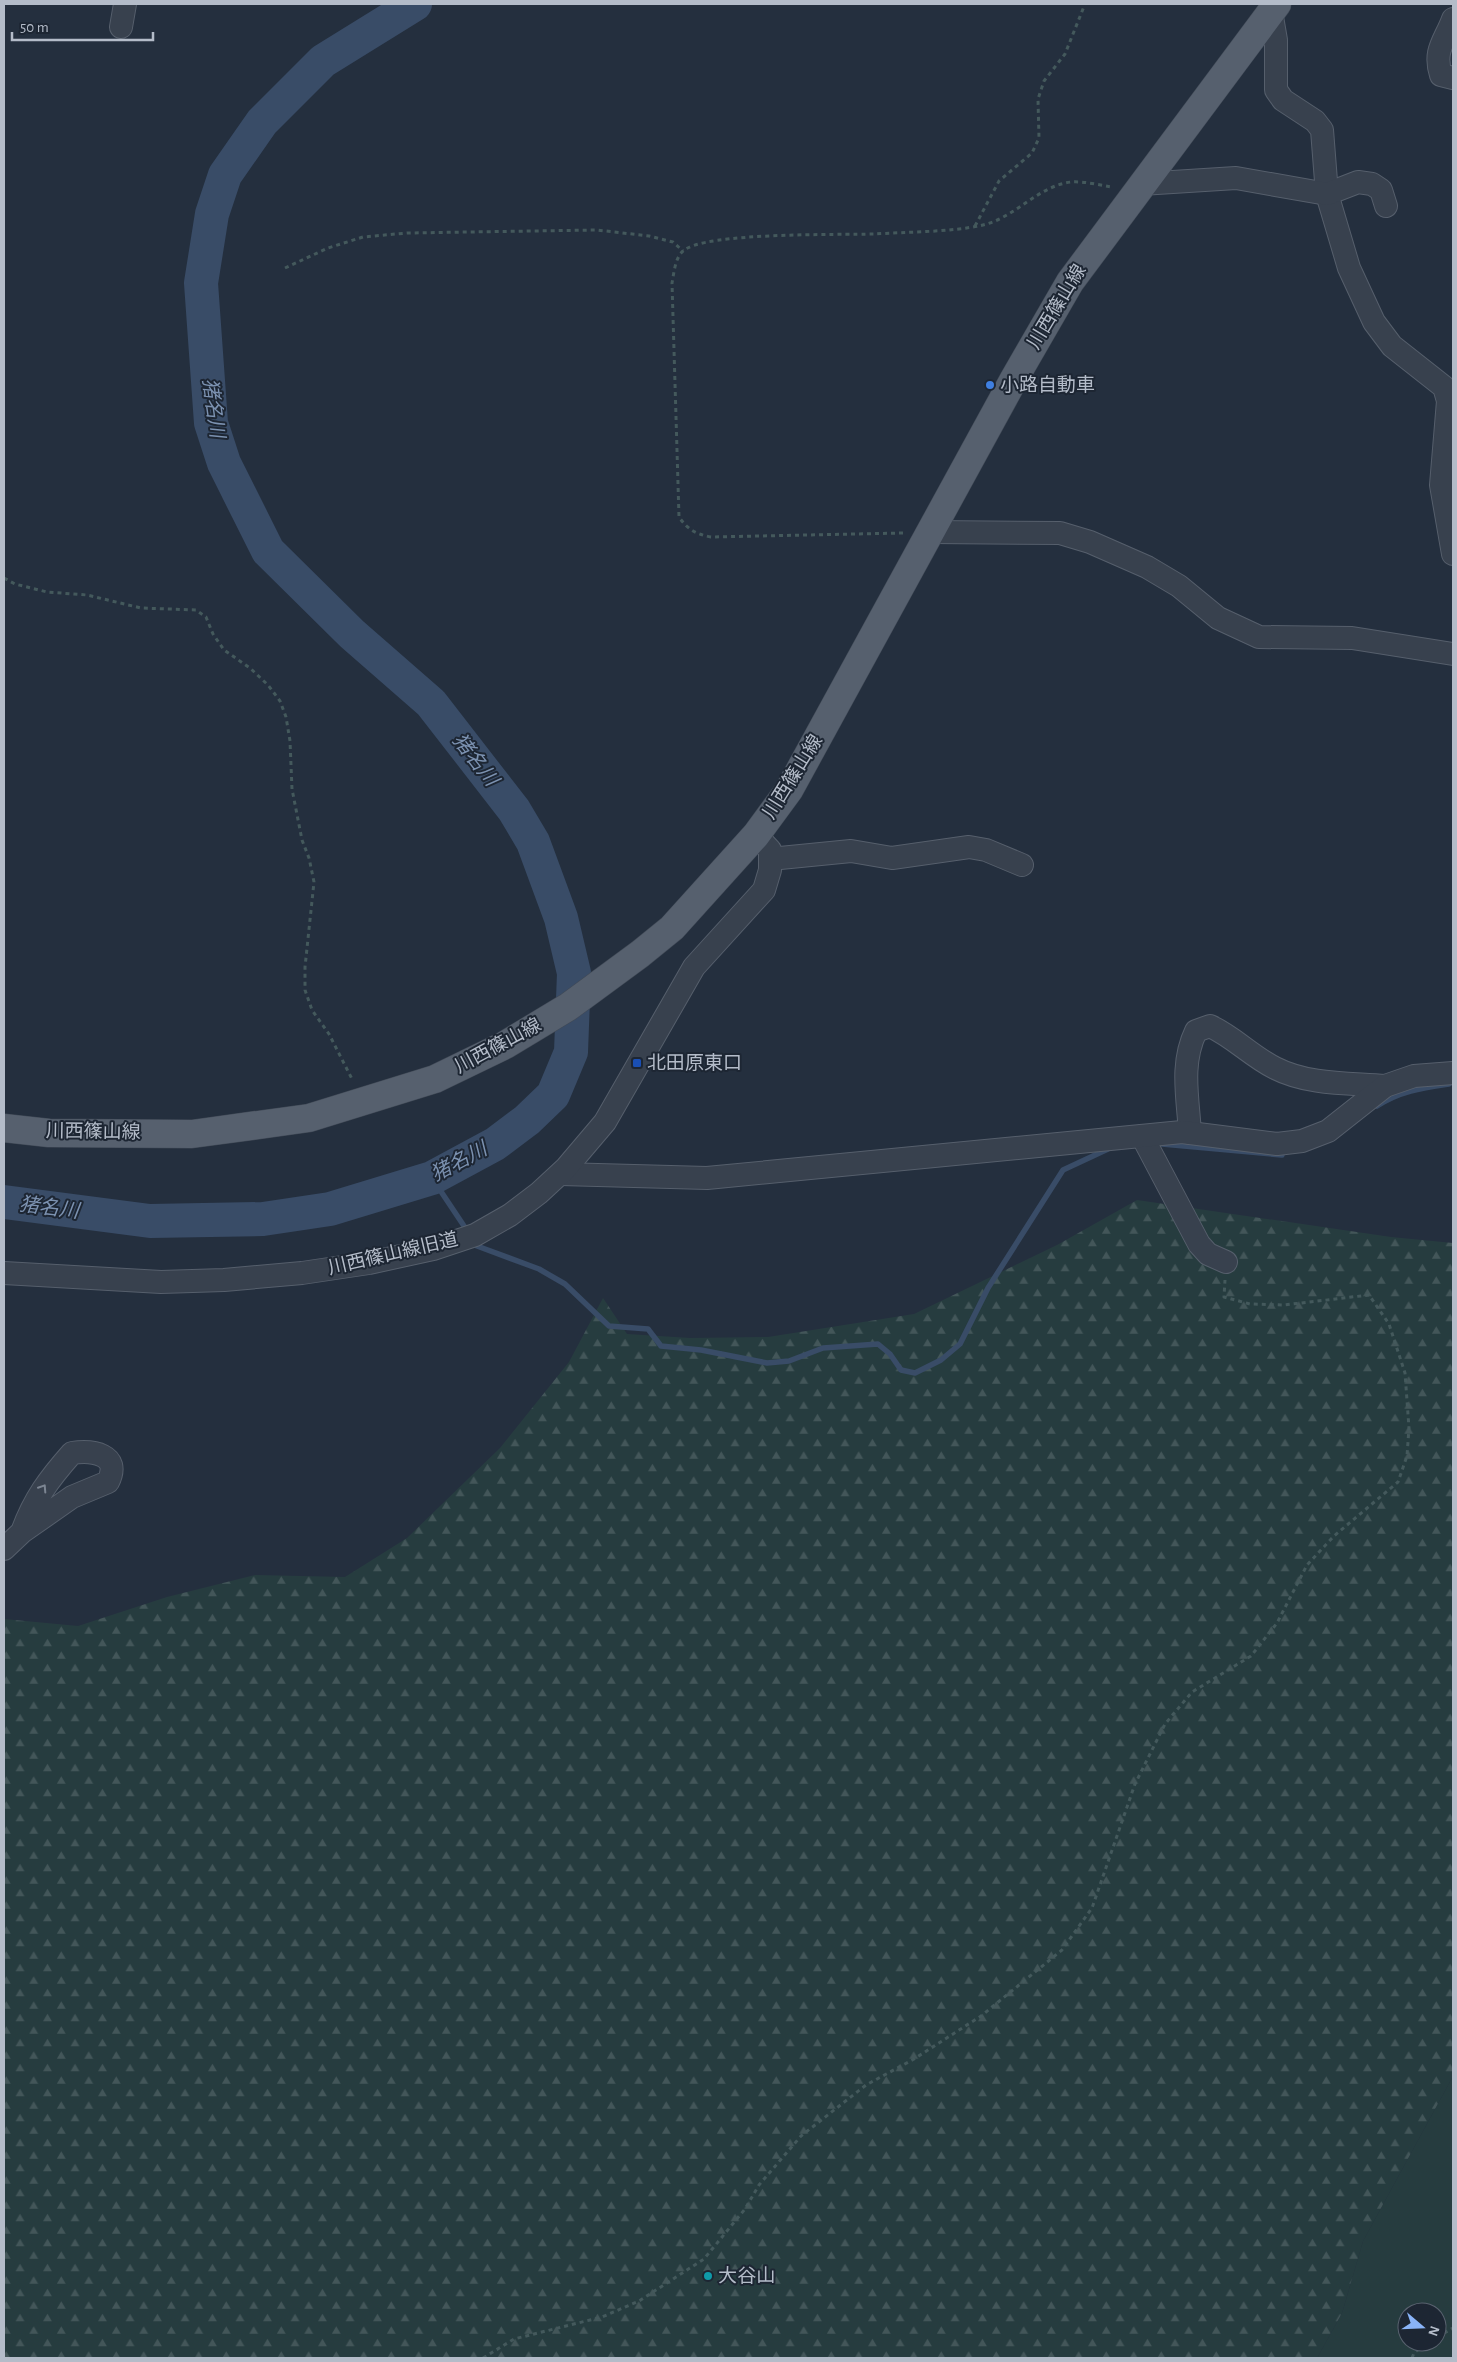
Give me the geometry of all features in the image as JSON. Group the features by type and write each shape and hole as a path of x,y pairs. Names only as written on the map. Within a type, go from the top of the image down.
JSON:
{"main road":[{"name":"川西篠山線","path":"4,1128 50,1133 192,1134 308,1118 435,1079 505,1045 568,1007 672,928 756,835 789,790 932,532 1014,379 1070,282 1138,188 1274,8"}],"street":[{"path":"120,27 125,4"},
{"path":"1274,8 1276,90 1283,100 1315,121 1322,130 1327,194 1349,268 1374,322 1392,346 1444,387 1448,401 1441,485 1453,554"},
{"path":"1453,19 1440,45 1437,64 1441,75 1453,78"},
{"path":"1138,188 1236,178 1327,194 1358,182 1372,184 1381,190 1386,206"},
{"path":"932,532 1060,533 1090,542 1147,567 1180,586 1218,618 1259,637 1352,638 1453,654"},
{"path":"756,835 770,850 770,859 851,851 892,858 969,847 986,850 1022,865"},
{"name":"川西篠山線旧道","path":"4,1273 161,1282 224,1280 302,1273 368,1263 433,1249 475,1235 510,1215 560,1174 605,1122 694,967 764,890 770,870 770,859"},
{"path":"1190,1133 1185,1067 1190,1044 1196,1031 1210,1026 1228,1034 1275,1068 1312,1080 1385,1086"},
{"path":"560,1174 707,1178 1146,1142 1190,1133 1277,1144 1302,1142 1328,1131 1385,1086 1414,1076 1453,1073"},
{"path":"1146,1142 1199,1244 1208,1254 1226,1262"},
{"path":"4,1549 22,1532"}],"path":[{"path":"975,227 999,182 1032,153 1039,138 1038,99 1044,81 1065,54 1085,4"},
{"path":"932,532 711,537 699,535 686,528 679,516 672,283 676,265 683,251 697,244 792,234 871,234 975,227 1002,219 1050,188 1072,182 1138,188"},
{"path":"285,268 328,248 363,237 407,233 597,230 657,238 673,242 683,251"},
{"path":"4,578 15,584 47,592 87,595 141,608 196,610 206,617 213,634 224,650 262,679 280,701 286,717 290,741 292,789 302,840 309,858 314,882 305,967 305,990 312,1010 329,1034 352,1079"},
{"path":"484,2358 514,2339 602,2317 639,2301 704,2259 745,2209 759,2185 801,2136 866,2085 914,2059 982,2016 1062,1950 1092,1908 1134,1784 1165,1724 1192,1692 1251,1656 1277,1623 1307,1565 1334,1536 1398,1482 1407,1456 1409,1428 1405,1372 1389,1324 1368,1295 1284,1306 1250,1304 1224,1297 1226,1262"}],"green space":[{"path":"1137,1200 1391,1237 1453,1243 1453,2076 1363,2241 1342,2313 1317,2358 4,2358 4,1619 78,1626 167,1597 255,1575 345,1577 407,1538 500,1448 569,1362 603,1298 627,1334 690,1338 768,1337 914,1314 1057,1245"},
{"path":"1453,2076 1453,2358 1317,2358 1342,2313 1363,2241"}],"waterway":[{"name":"猪名川","path":"4,1202 150,1221 263,1219 330,1209 432,1178 495,1144 527,1120 553,1095 571,1052 574,973 561,918 533,842 514,810 431,703 352,634 268,551 224,463 211,423 201,283 212,214 225,175 262,122 323,61 415,4"},
{"path":"1377,1106 1403,1094 1449,1084"},
{"path":"1162,1144 1282,1155"},
{"path":"473,1240 477,1246 539,1269 565,1284 609,1326 648,1329 661,1346 701,1350 767,1363 789,1361 823,1348 878,1344 890,1354 901,1370 915,1373 941,1360 960,1344 988,1288 1063,1170 1108,1149"},
{"path":"432,1178 468,1232"}],"place":[{"name":"小路自動車","path":"990,385"},
{"name":"北田原東口","path":"637,1063"},
{"name":"大谷山","path":"708,2276"}]}
